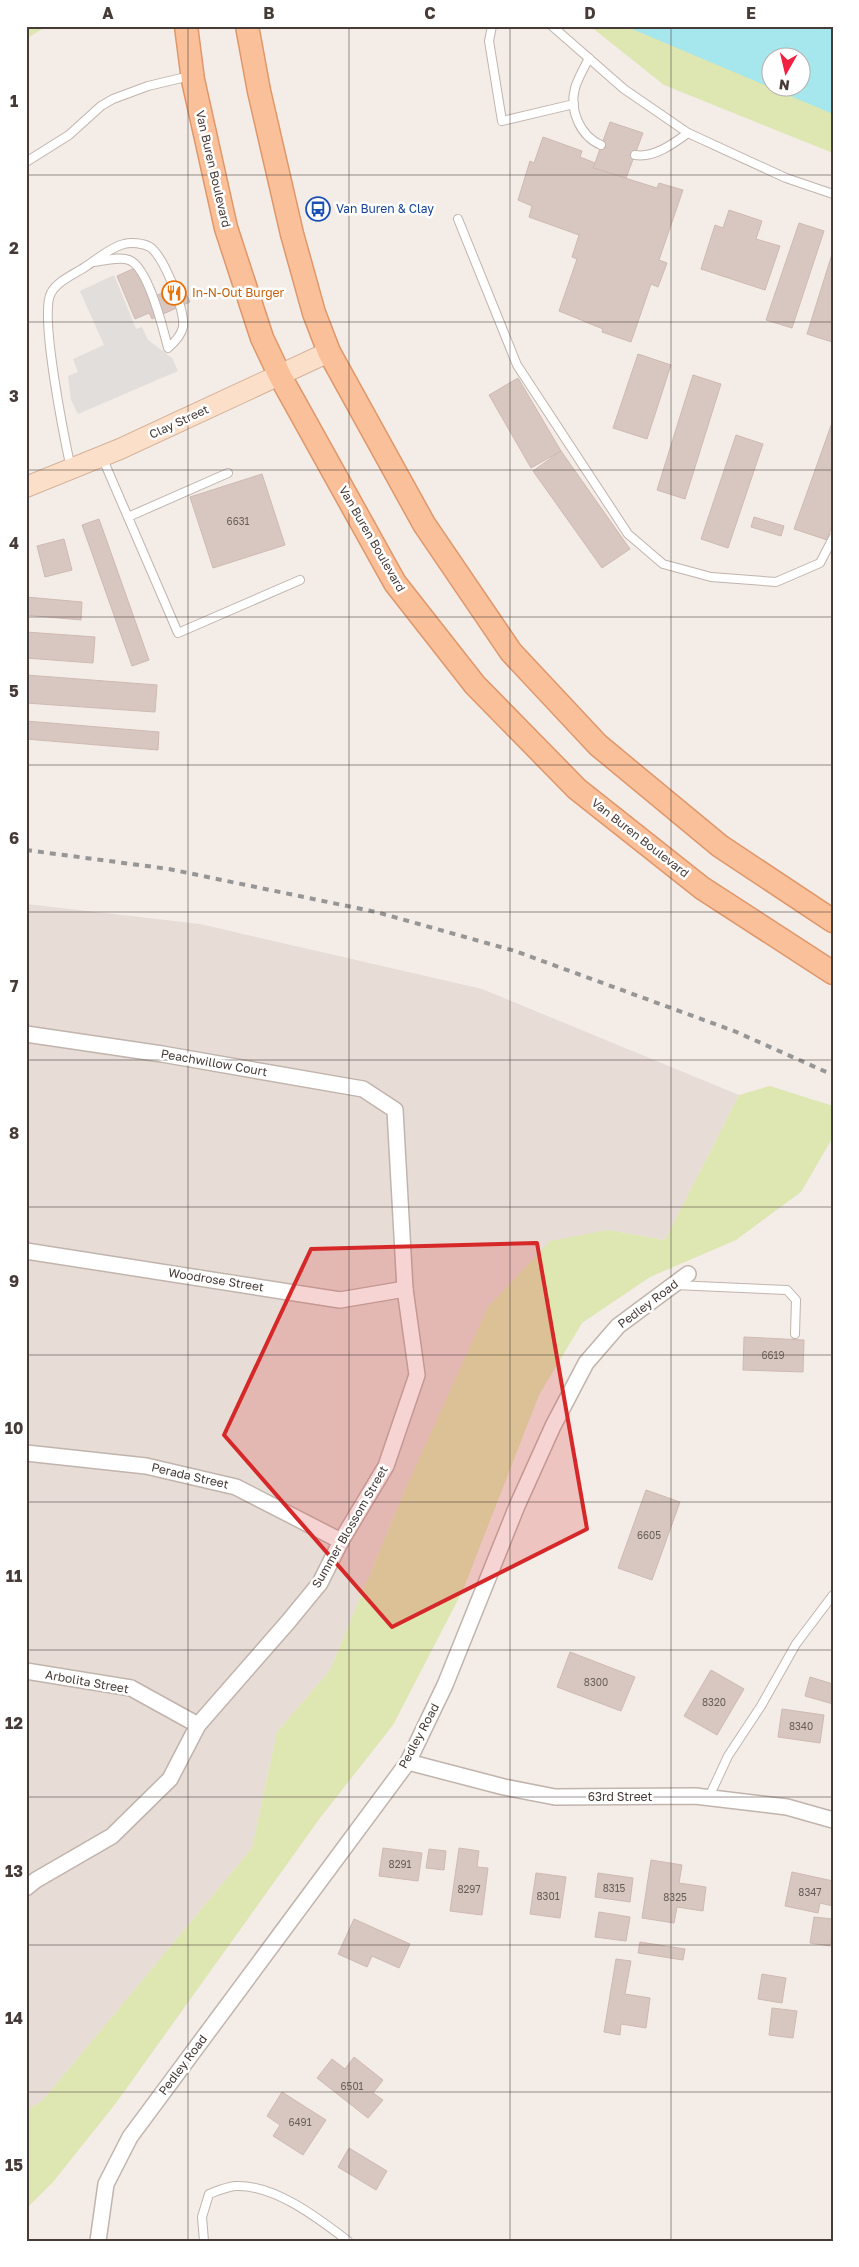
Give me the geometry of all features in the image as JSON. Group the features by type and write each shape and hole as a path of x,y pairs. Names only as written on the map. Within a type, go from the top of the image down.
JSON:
{"main road":[{"name":"Van Buren Boulevard","path":"186,26 192,76 229,238 262,338 280,376 395,583 475,685 577,789 702,888 833,973"},
{"path":"247,26 259,91 292,234 314,313 329,352 424,524 512,652 598,745 720,846 833,921"},
{"name":"Clay Street","path":"26,487 102,457 329,352"}],"street":[{"name":"Peachwillow Court","path":"26,1034 162,1054 363,1089 395,1110"},
{"name":"Summer Blossom Street","path":"26,1888 36,1880 112,1836 170,1779 198,1725 288,1622 320,1582 341,1541 386,1466 417,1375 405,1289 395,1110"},
{"name":"Woodrose Street","path":"26,1251 340,1300 405,1289"},
{"name":"Pedley Road","path":"98,2241 106,2184 130,2137 408,1762 445,1685 517,1506 553,1426 586,1364 618,1326 688,1274"},
{"name":"Perada Street","path":"26,1453 146,1466 236,1486 341,1541"},
{"name":"Arbolita Street","path":"26,1671 131,1688 198,1725"},
{"name":"63rd Street","path":"408,1762 504,1787 555,1797 709,1797 787,1807 833,1820"}],"lane":[{"path":"492,26 489,41 502,121 574,104"},
{"path":"552,26 624,88 688,134 786,178 833,194"},
{"path":"589,58 575,88 574,104 579,126 592,141 601,145"},
{"path":"26,162 69,135 101,106 113,99 148,86 192,76"},
{"path":"635,154 643,156 670,146 688,134"},
{"path":"458,219 517,365 628,534 663,564 712,577 776,582 820,563 833,538"},
{"path":"71,469 56,396 47,309 51,293 64,281 112,249 124,244 137,243 149,246 164,267 182,314 183,328 176,341 168,348 159,316 137,266 128,260 94,262"},
{"path":"102,457 178,633 300,580"},
{"path":"128,517 228,473"},
{"path":"674,1285 787,1290 796,1300 795,1334"},
{"path":"709,1797 728,1756 761,1706 796,1644 833,1595"},
{"path":"204,2241 202,2217 209,2194 234,2186 257,2188 298,2206 348,2241"}],"highlighted area":[{"path":"537,1243 587,1529 392,1627 224,1435 311,1249"}],"shaded area":[{"path":"114,275 136,329 142,327 148,340 172,358 178,371 78,414 71,400 68,376 78,372 73,359 104,345 80,291"},
{"path":"26,904 200,924 482,989 739,1095 665,1240 608,1230 407,1485 330,1670 277,1732 252,1848 43,2100 26,2111"}],"green space":[{"path":"26,26 47,26 26,39"},
{"path":"590,26 833,26 833,153 664,85"},
{"path":"770,1086 833,1106 833,1137 801,1192 736,1240 650,1277 582,1323 539,1395 463,1590 393,1725 320,1818 116,2103 53,2182 26,2209 26,2111 43,2100 252,1848 277,1732 330,1670 407,1485 488,1307 550,1241 608,1230 665,1240 739,1095"}],"water":[{"path":"625,26 833,26 833,114 795,98 812,98 812,48 762,48 762,84"}],"building":[{"path":"610,122 643,133 626,178 593,168"},
{"path":"543,137 582,151 580,157 595,163 593,168 657,188 659,183 683,190 659,260 667,263 658,287 651,284 631,342 602,332 603,329 559,311 577,259 572,257 579,235 529,217 532,206 518,200 530,161 534,163"},
{"path":"729,210 762,221 756,239 780,246 765,290 701,269 715,225 723,228"},
{"path":"799,223 824,231 792,328 766,320"},
{"path":"833,251 833,341 832,342 807,334"},
{"name":"In-N-Out Burger","path":"137,267 150,298 182,285 190,302 152,319 149,313 135,319 117,276"},
{"path":"638,354 671,365 647,439 613,428"},
{"path":"693,375 721,384 685,499 657,490"},
{"path":"518,378 561,451 531,468 489,395"},
{"path":"833,420 833,523 827,540 794,529"},
{"path":"736,435 763,444 728,548 701,539"},
{"path":"561,451 630,549 602,568 533,471"},
{"path":"262,474 285,545 213,568 190,497"},
{"path":"754,517 784,526 781,536 751,527"},
{"path":"99,519 149,660 132,666 82,525"},
{"path":"64,539 72,570 45,577 37,546"},
{"path":"26,597 82,602 81,620 26,615"},
{"path":"26,632 95,637 93,663 26,658"},
{"path":"26,675 157,685 155,712 26,703"},
{"path":"26,721 159,732 158,750 26,739"},
{"path":"744,1337 804,1340 803,1372 743,1370"},
{"path":"646,1490 680,1502 652,1580 618,1568"},
{"path":"570,1652 635,1677 621,1711 557,1687"},
{"path":"711,1670 744,1689 717,1735 684,1716"},
{"path":"810,1677 833,1684 833,1704 805,1696"},
{"path":"782,1709 824,1715 820,1743 778,1737"},
{"path":"383,1848 422,1853 418,1881 379,1876"},
{"path":"459,1848 479,1851 477,1867 488,1868 482,1915 450,1911"},
{"path":"429,1849 446,1851 444,1870 426,1868"},
{"path":"651,1860 682,1865 679,1883 706,1887 703,1911 677,1907 674,1923 642,1918"},
{"path":"792,1872 833,1881 833,1906 820,1903 818,1913 785,1906"},
{"path":"536,1873 566,1877 560,1918 530,1914"},
{"path":"598,1873 633,1878 630,1902 595,1897"},
{"path":"599,1912 630,1917 626,1941 595,1937"},
{"path":"814,1917 833,1919 830,1946 810,1943"},
{"path":"354,1919 410,1944 399,1968 372,1956 367,1967 338,1954"},
{"path":"640,1942 685,1949 683,1960 638,1953"},
{"path":"616,1959 631,1961 625,1994 650,1998 646,2028 621,2024 620,2035 604,2032"},
{"path":"762,1974 786,1978 782,2003 758,1999"},
{"path":"772,2008 797,2011 793,2038 769,2035"},
{"path":"354,2057 383,2080 373,2093 383,2100 368,2118 317,2078 332,2059 345,2069"},
{"path":"282,2092 326,2120 303,2155 273,2136 280,2125 267,2116"},
{"path":"349,2148 387,2171 376,2190 338,2167"}],"railway":[{"path":"26,850 169,869 376,912 515,951 734,1031 833,1075"}],"place":[{"name":"Van Buren & Clay","path":"318,209"},
{"name":"In-N-Out Burger","path":"174,293"}]}
